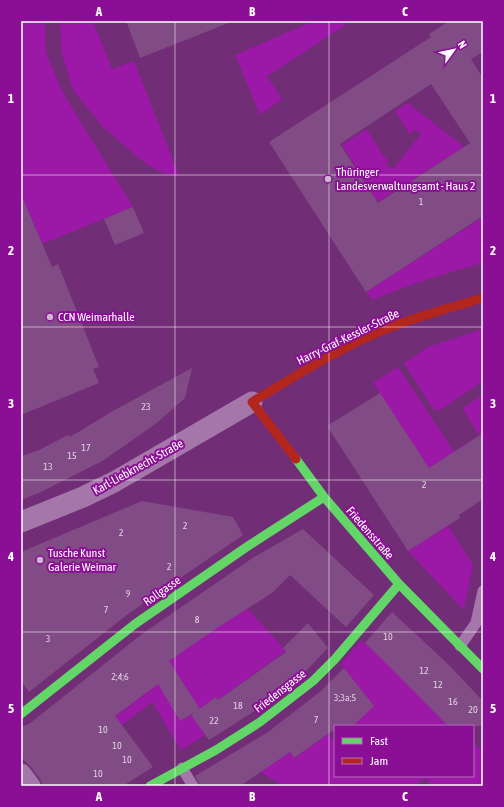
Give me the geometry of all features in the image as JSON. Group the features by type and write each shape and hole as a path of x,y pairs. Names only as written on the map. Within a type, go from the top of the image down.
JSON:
{"street":[{"name":"Harry-Graf-Kessler-Straße","path":"252,402 305,371 379,332 412,319 483,298"},
{"name":"Friedensstraße","path":"252,402 324,497 399,584 483,669"},
{"name":"Karl-Liebknecht-Straße","path":"21,522 83,497 114,482 252,402"},
{"name":"Rollgasse","path":"21,714 135,624 248,546 324,497"},
{"name":"Friedensgasse","path":"150,786 216,750 260,722 314,681 335,659 399,584"},
{"path":"21,774 30,786"}],"lane":[{"path":"460,646 476,622 483,591"},
{"path":"182,768 193,786"}],"shaded area":[{"path":"21,21 45,21 46,53 63,93 133,207 42,244 21,193"},
{"path":"60,21 93,21 112,69 134,61 178,173 173,176 161,172 146,164 103,127 73,90 61,51"},
{"path":"314,21 352,21 267,76 282,99 260,115 235,55"},
{"path":"408,103 464,147 378,202 342,145 366,129 388,162 386,164 393,169 421,134 415,129 410,135 395,111"},
{"path":"483,217 483,263 399,289 372,300 366,292"},
{"path":"483,329 483,381 438,411 433,409 404,363 428,347"},
{"path":"398,367 454,452 429,468 373,383"},
{"path":"483,395 483,433 479,435 464,411 464,407"},
{"path":"448,526 473,565 464,610 408,551"},
{"path":"247,608 286,651 218,700 216,697 197,711 179,676 162,667 185,649"},
{"path":"415,633 430,648 448,725 354,725 373,706 341,664 361,640 387,663"},
{"path":"152,674 180,721 191,715 205,735 181,750 152,702 122,725 111,720 155,686"},
{"path":"328,734 334,742 334,777 474,777 474,747 477,745 483,754 483,782 477,786 431,786 426,778 413,786 281,786 261,771 290,752 295,758"}],"building":[{"path":"126,21 231,21 231,22 140,58"},
{"name":"Thüringer Landesverwaltungsamt - Haus 2","path":"449,21 483,21 483,52 471,59 483,78 483,216 366,292 269,142 431,37 429,34","holes":["431,84 470,143 378,203 340,144"]},
{"name":"CCN Weimarhalle","path":"21,194 52,267 58,264 99,367 93,369 99,383 21,415"},
{"path":"133,207 144,233 115,245 104,219"},
{"path":"192,368 185,398 158,422 104,460 41,492 21,500 21,456 39,450 68,435 70,437 111,412"},
{"path":"380,393 429,468 483,433 483,499 459,515 460,518 408,551 327,426"},
{"path":"142,501 233,517 243,535 128,614 29,692 21,681 21,552"},
{"path":"303,529 374,595 346,627 290,575 272,593 169,661 200,709 180,721 158,684 115,716 153,767 123,786 43,786 40,779 31,767 21,757 21,727 29,724 142,634 254,557"},
{"path":"392,612 448,664 483,701 483,726 447,725 365,643"},
{"path":"308,623 328,648 305,672 253,712 209,740 191,715 216,697 218,700 286,652 283,648"},
{"path":"344,668 374,706 354,725 334,725 334,730 294,758 290,752 240,786 200,786 195,776 268,732 321,691"}],"traffic: fast":[{"path":"296,459 324,497 399,584 483,669"},
{"path":"21,714 135,624 248,546 324,497"},
{"path":"150,786 216,750 260,722 313,681 335,659 399,584"}],"traffic: jam":[{"path":"296,459 252,402 315,364 364,338 406,321 483,298"}],"place":[{"name":"Thüringer Landesverwaltungsamt - Haus 2","path":"328,179"},
{"name":"CCN Weimarhalle","path":"50,317"},
{"name":"Tusche Kunst Galerie Weimar","path":"40,560"}]}
